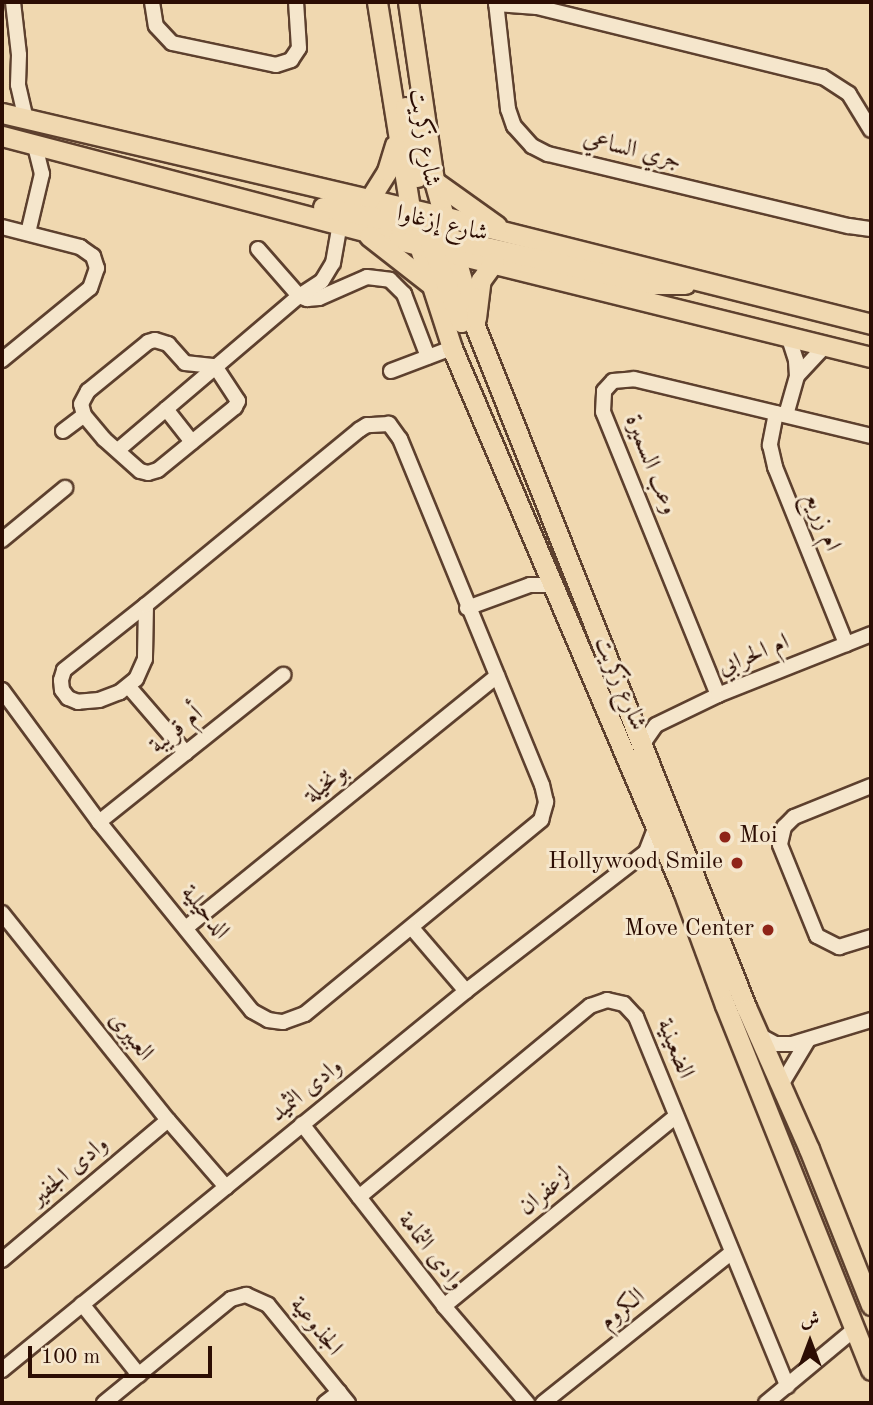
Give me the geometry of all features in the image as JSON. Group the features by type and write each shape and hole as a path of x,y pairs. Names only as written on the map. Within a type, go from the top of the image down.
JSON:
{"main road":[{"name":"شارع زكريت","path":"408,2 434,181 429,231 429,283 452,348 667,854 761,1098 860,1337 871,1370"},
{"name":"شارع زكريت","path":"378,7 397,139 429,231 475,326 631,719 871,1305"},
{"path":"378,7 394,49 429,231 510,456 523,473 535,480"},
{"name":"شارع إزغاوا","path":"2,114 369,200 494,262 871,357"},
{"name":"شارع إزغاوا","path":"2,135 363,231 506,232 871,324"},
{"path":"369,200 387,171 397,139"},
{"path":"434,181 506,232"},
{"path":"270,206 302,203 652,284 700,281"},
{"path":"363,231 429,283"},
{"path":"475,326 481,280 494,262"}],"street":[{"path":"152,2 156,26 172,43 276,65 291,60 299,48 296,2"},
{"path":"9,3 19,55 18,85 26,120"},
{"name":"جري الساعي","path":"871,130 849,94 823,77 537,7 496,3 510,118 519,134 532,146 548,154 871,229"},
{"path":"2,108 18,85"},
{"path":"28,233 42,174 34,144"},
{"path":"42,174 63,152"},
{"path":"118,450 299,296 322,281 330,270 340,225"},
{"path":"2,226 88,251 96,263 97,274 89,288 2,360"},
{"path":"258,249 299,296 307,299 319,298 367,277 390,280 404,294 428,357"},
{"path":"788,336 794,352 797,376"},
{"path":"151,341 164,341 190,365 215,366 236,394 237,404 153,472 140,471 104,439 84,415 82,399 88,391 151,341"},
{"path":"781,414 797,376 825,346"},
{"path":"391,371 452,348"},
{"name":"وعب السميرة","path":"718,695 603,412 602,398 613,381 626,378 871,436"},
{"path":"166,409 192,442"},
{"name":"ام زريع","path":"781,414 771,445 775,467 846,644"},
{"path":"63,431 84,415"},
{"name":"الدحيلية","path":"2,690 99,821 252,1011 268,1020 283,1022 305,1014 533,829 545,811 542,785 467,608 401,439 389,424 379,422 359,430 64,670 61,680 68,698 78,702 109,697 129,687"},
{"path":"2,540 65,488"},
{"path":"467,608 550,578"},
{"path":"146,605 145,659 136,679 129,687 186,753"},
{"name":"ام الحرابي","path":"656,724 718,695 871,634"},
{"name":"أم قريبة","path":"99,821 283,675"},
{"name":"بونخيلة","path":"187,927 497,676"},
{"path":"631,719 656,724 642,745"},
{"path":"871,786 794,817 784,827 780,845 817,936 839,947 871,937"},
{"path":"655,829 646,852 667,854"},
{"name":"وادى الثميد","path":"2,1370 466,991 614,874 646,852"},
{"name":"العبيرى","path":"2,913 168,1120 226,1187"},
{"path":"412,928 466,991"},
{"name":"الضعينية","path":"359,1197 598,1002 615,1001 636,1017 788,1386"},
{"path":"760,1035 782,1045 808,1040 871,1020"},
{"path":"781,1085 808,1040"},
{"name":"لزعفران","path":"444,1306 676,1116"},
{"name":"وادى الجفير","path":"2,1260 168,1120"},
{"name":"وادى الثمامة","path":"302,1124 444,1306 527,1403"},
{"name":"الكروم","path":"543,1403 731,1253"},
{"name":"الجذوعية","path":"104,1403 231,1299 246,1295 268,1305 343,1397"},
{"path":"82,1304 139,1375"},
{"path":"766,1403 835,1346 860,1337"},
{"path":"324,1403 343,1397"}],"place":[{"name":"Moi","path":"725,837"},
{"name":"Hollywood Smile","path":"737,863"},
{"name":"Move Center","path":"768,930"}]}
